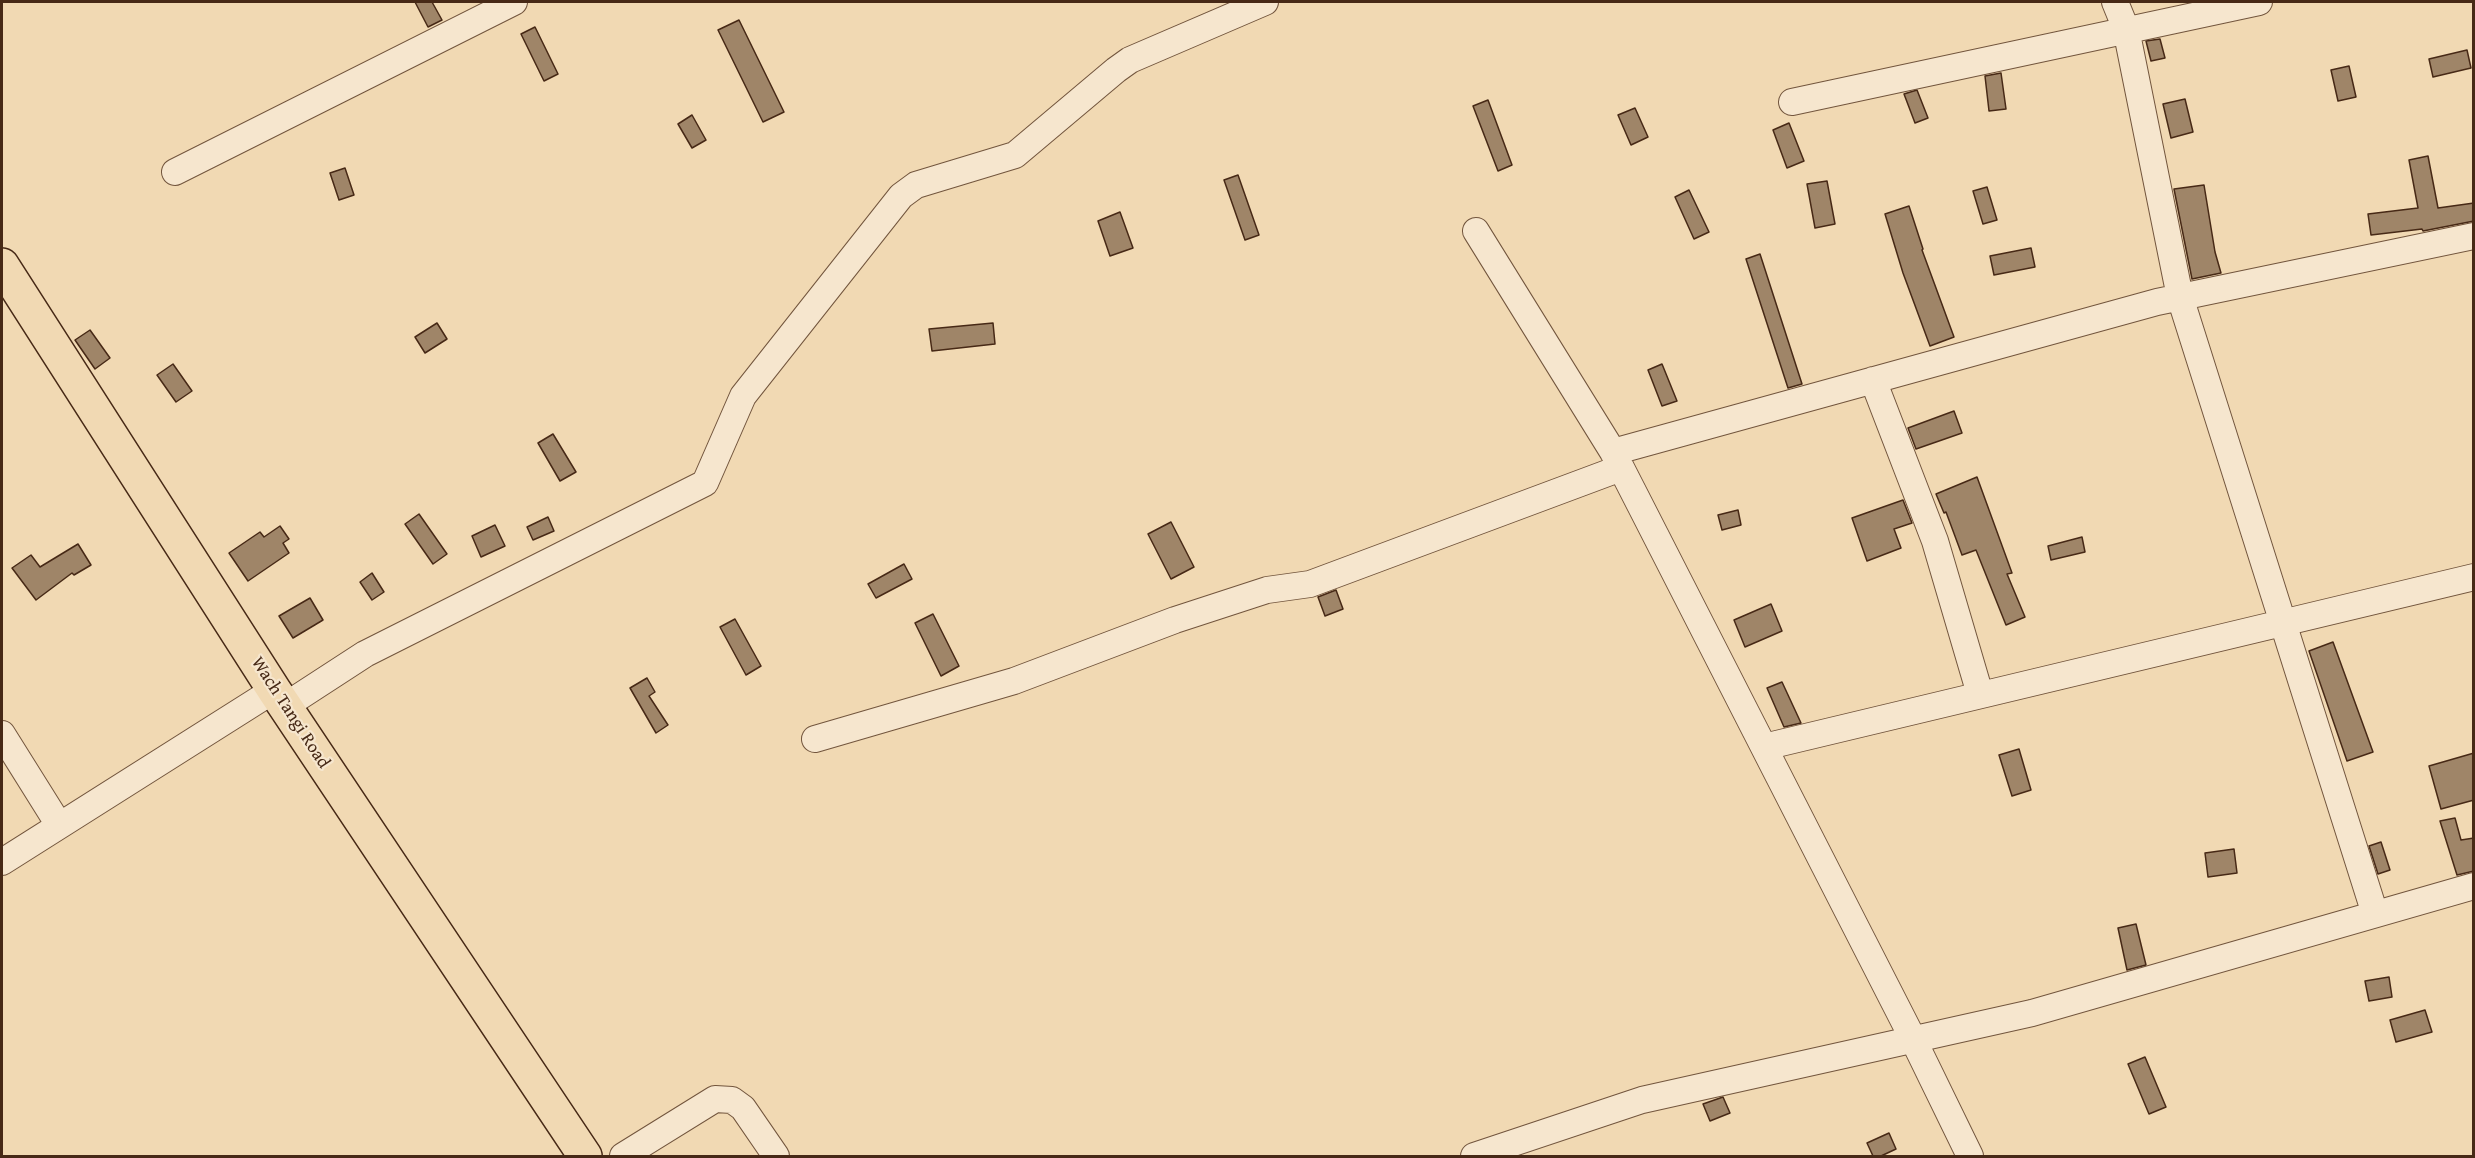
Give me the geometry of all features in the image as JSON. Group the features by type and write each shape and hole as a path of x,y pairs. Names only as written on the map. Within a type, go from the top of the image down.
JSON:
{"main road":[{"name":"Wach Tangi Road","path":"2,265 279,698 585,1156"}],"street":[{"path":"175,172 514,2"},
{"path":"2,862 59,825 279,698 705,483 743,396 908,189 1015,155 1131,60 1265,2"},
{"path":"2115,2 2126,29 2180,297 2375,914"},
{"path":"1792,102 2259,2"},
{"path":"1476,231 1617,460 1913,1039 1970,1156"},
{"path":"815,739 1014,681 1175,621 1267,590 1310,584 1617,460 1873,381 2180,297 2474,236"},
{"path":"1873,381 1935,541 1980,694"},
{"path":"1764,747 2474,577"},
{"path":"2,734 59,825"},
{"path":"1474,1156 1642,1100 2032,1013 2474,886"},
{"path":"623,1156 715,1099 732,1100 743,1108 776,1156"}],"building":[{"path":"415,2 432,2 442,20 428,27"},
{"path":"739,20 784,112 763,122 718,30"},
{"path":"535,27 558,74 544,81 521,34"},
{"path":"2160,39 2165,58 2151,61 2146,41"},
{"path":"2467,50 2471,68 2433,77 2429,59"},
{"path":"2349,66 2356,97 2338,101 2331,70"},
{"path":"2001,73 2006,109 1989,111 1985,76"},
{"path":"1917,90 1928,118 1915,123 1904,94"},
{"path":"2185,99 2193,132 2171,138 2163,104"},
{"path":"1488,100 1512,165 1498,171 1473,106"},
{"path":"1635,108 1648,137 1631,145 1618,115"},
{"path":"692,115 706,140 692,148 678,124"},
{"path":"1789,123 1804,161 1787,168 1773,130"},
{"path":"2428,156 2438,208 2474,203 2474,221 2423,231 2422,229 2371,235 2368,214 2418,208 2409,160"},
{"path":"345,168 354,195 339,200 330,173"},
{"path":"1238,175 1259,235 1245,240 1224,180"},
{"path":"1827,181 1835,224 1815,228 1807,184"},
{"path":"2204,185 2215,252 2221,273 2192,279 2174,189"},
{"path":"1987,187 1997,220 1983,224 1973,191"},
{"path":"1689,190 1709,232 1694,239 1675,197"},
{"path":"1909,206 1922,250 1954,337 1930,346 1903,273 1885,214"},
{"path":"1120,212 1133,248 1110,256 1098,221"},
{"path":"2031,248 2035,267 1994,275 1990,256"},
{"path":"1760,254 1802,384 1788,388 1746,259"},
{"path":"437,323 447,339 425,353 415,337"},
{"path":"993,323 995,344 932,351 929,329"},
{"path":"90,330 110,358 95,369 75,340"},
{"path":"173,364 192,391 176,402 157,375"},
{"path":"1662,364 1677,401 1662,406 1648,370"},
{"path":"1954,411 1962,433 1916,449 1908,428"},
{"path":"553,434 576,472 560,481 538,443"},
{"path":"1977,477 2012,573 2007,574 2025,617 2006,625 1976,550 1962,555 1946,512 1944,513 1936,494"},
{"path":"1903,500 1912,523 1894,529 1901,548 1867,561 1852,518"},
{"path":"1738,510 1741,525 1722,530 1718,515"},
{"path":"419,514 447,554 433,564 405,524"},
{"path":"548,517 554,531 533,540 527,527"},
{"path":"1171,522 1194,567 1171,579 1148,534"},
{"path":"495,525 505,546 481,557 472,536"},
{"path":"280,526 289,539 283,543 289,553 248,581 229,553 260,532 264,537"},
{"path":"2082,537 2085,552 2051,560 2048,546"},
{"path":"78,544 91,565 74,575 72,573 36,600 12,568 31,555 40,567"},
{"path":"904,564 912,579 876,598 868,584"},
{"path":"372,573 384,592 372,600 360,582"},
{"path":"1336,590 1343,609 1325,616 1318,597"},
{"path":"310,598 323,620 293,638 279,616"},
{"path":"1771,604 1782,631 1745,647 1734,620"},
{"path":"933,614 959,666 941,676 915,623"},
{"path":"735,619 761,666 746,675 720,627"},
{"path":"2333,642 2373,752 2347,761 2309,651"},
{"path":"647,678 655,692 649,696 668,725 656,733 630,688"},
{"path":"1782,682 1801,723 1784,727 1767,688"},
{"path":"2019,749 2031,790 2012,796 1999,755"},
{"path":"2474,753 2474,800 2441,809 2429,766"},
{"path":"2455,818 2461,840 2474,838 2474,871 2457,875 2440,821"},
{"path":"2381,842 2390,870 2378,874 2369,846"},
{"path":"2234,849 2237,873 2208,877 2205,853"},
{"path":"2136,924 2146,965 2127,970 2118,928"},
{"path":"2389,977 2392,997 2369,1001 2365,981"},
{"path":"2425,1010 2432,1032 2396,1042 2390,1020"},
{"path":"2145,1057 2166,1107 2149,1114 2128,1064"},
{"path":"1723,1097 1730,1113 1710,1121 1703,1104"},
{"path":"1889,1133 1896,1149 1881,1156 1873,1156 1867,1143"}]}
